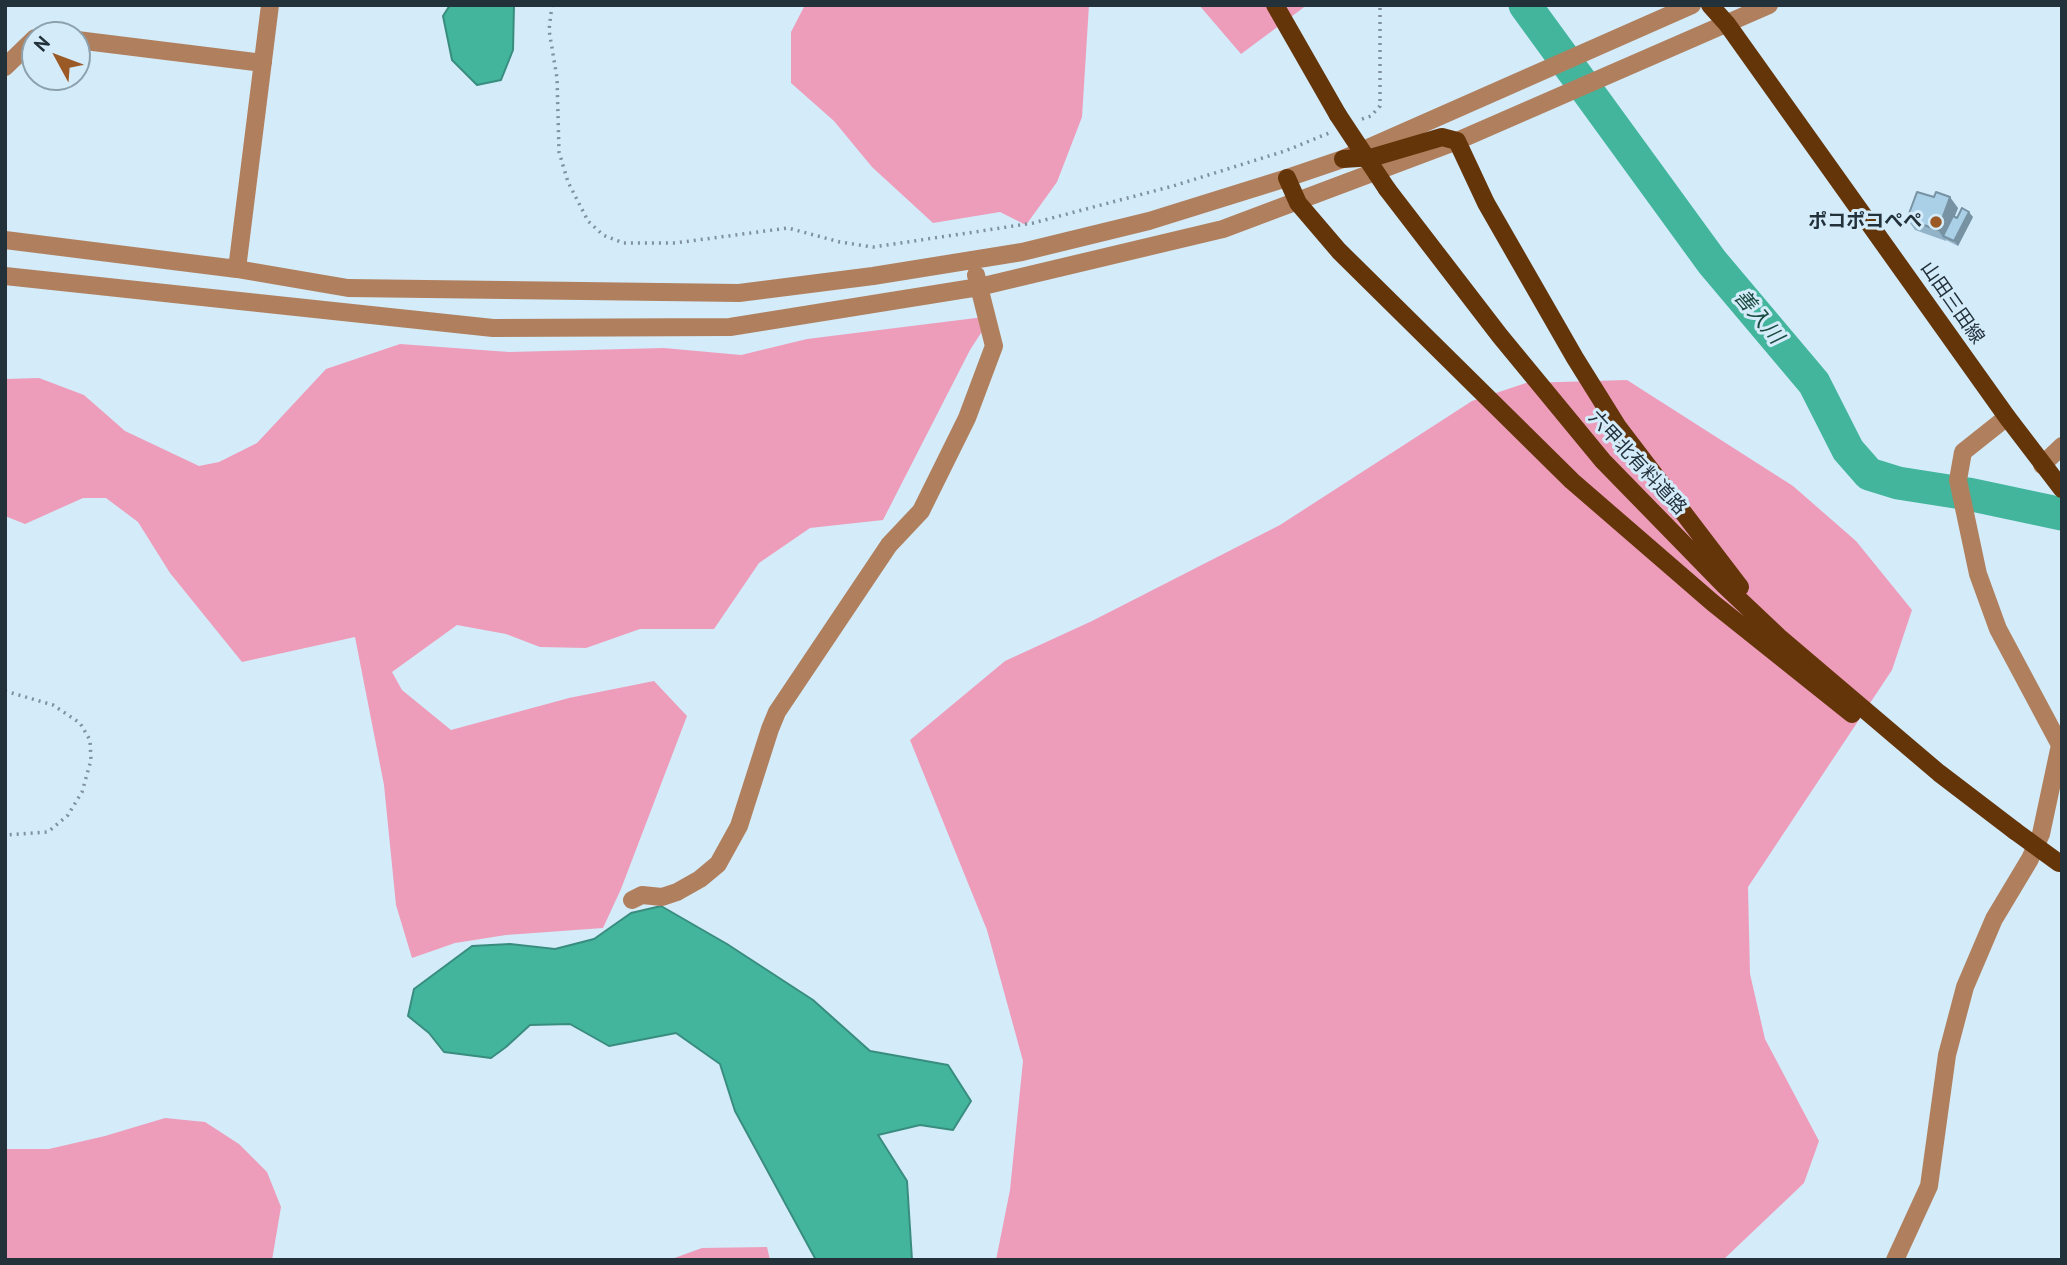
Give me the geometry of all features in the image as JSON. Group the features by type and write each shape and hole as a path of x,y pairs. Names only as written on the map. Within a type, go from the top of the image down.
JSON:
{"main road":[{"name":"六甲北有料道路","path":"1275,5 1336,123 1500,337 1603,461 1724,585 1779,637 1939,773 2060,864"},
{"name":"山田三田線","path":"1710,5 1727,24 2042,465 2062,489"},
{"path":"1343,159 1374,158 1442,137 1457,141 1486,203 1618,427 1779,637"},
{"path":"1287,178 1298,203 1339,251 1572,481 1713,603 1865,725 1939,773"}],"street":[{"path":"237,269 270,5"},
{"path":"5,240 237,269 348,288 739,293 973,261 1149,221 1343,159 1692,5"},
{"path":"5,276 493,328 730,327 979,286 1223,229 1457,141 1769,5"},
{"path":"91,42 263,63"},
{"path":"5,66 21,51"},
{"path":"632,900 642,895 662,897 677,892 700,879 718,863 739,826 778,712 889,544 921,511 967,418 994,346 973,261"},
{"path":"1895,1260 1929,1186 1947,1055 1965,987 1994,919 2030,859 2041,834 2061,745 1998,629 1978,574 1958,480 1964,452 2007,416"},
{"path":"2042,465 2062,446"}],"path":[{"path":"552,5 549,30 557,78 559,152 568,182 588,221 603,235 623,243 675,243 788,228 840,242 873,247 968,233 1033,222 1173,187 1285,151 1336,123"},
{"path":"1358,121 1371,116 1380,106 1380,5"},
{"path":"5,691 52,705 80,723 90,740 91,760 82,792 68,815 48,831 5,835"}],"shaded area":[{"path":"450,5 514,5 513,50 501,80 477,85 452,60 443,16"},
{"path":"805,5 1089,5 1082,117 1057,182 1026,225 1000,212 933,223 872,167 834,121 791,83 791,32"},
{"path":"1199,5 1307,5 1241,54"},
{"path":"992,316 970,350 883,520 810,528 759,563 714,629 640,629 586,648 540,647 506,634 457,625 392,672 402,690 451,730 569,698 654,681 687,716 621,889 603,928 506,935 455,943 412,958 396,905 384,785 355,637 242,662 170,573 138,522 106,498 83,498 25,524 5,516 5,379 39,378 84,395 125,431 199,466 219,462 257,443 326,369 400,344 509,352 664,348 741,355 807,339"},
{"path":"1627,380 1793,486 1856,541 1912,610 1892,670 1748,887 1750,974 1765,1039 1819,1141 1804,1183 1723,1260 996,1260 1010,1190 1023,1061 987,930 910,740 1005,661 1092,621 1280,525 1472,401 1526,383"},
{"path":"661,906 727,944 813,1000 870,1051 948,1065 971,1101 953,1130 920,1125 878,1135 907,1181 912,1260 816,1260 735,1111 720,1064 676,1033 609,1046 570,1024 530,1025 491,1058 444,1052 429,1033 408,1016 414,989 472,946 510,944 555,949 594,939 631,913"},
{"path":"165,1118 205,1122 239,1144 267,1172 281,1207 272,1260 5,1260 5,1149 49,1149"},
{"path":"767,1247 770,1260 669,1260 702,1248"}],"building":[{"path":"1917,192 1934,197 1936,192 1950,197 1938,230 1907,219"},
{"path":"1962,208 1969,212 1954,241 1943,236 1953,216 1957,218"}],"waterway":[{"name":"善入川","path":"1525,5 1712,262 1814,383 1848,450 1869,474 1898,483 1968,494 2062,514"}],"place":[{"name":"ポコポコぺぺ","path":"1936,222"}]}
